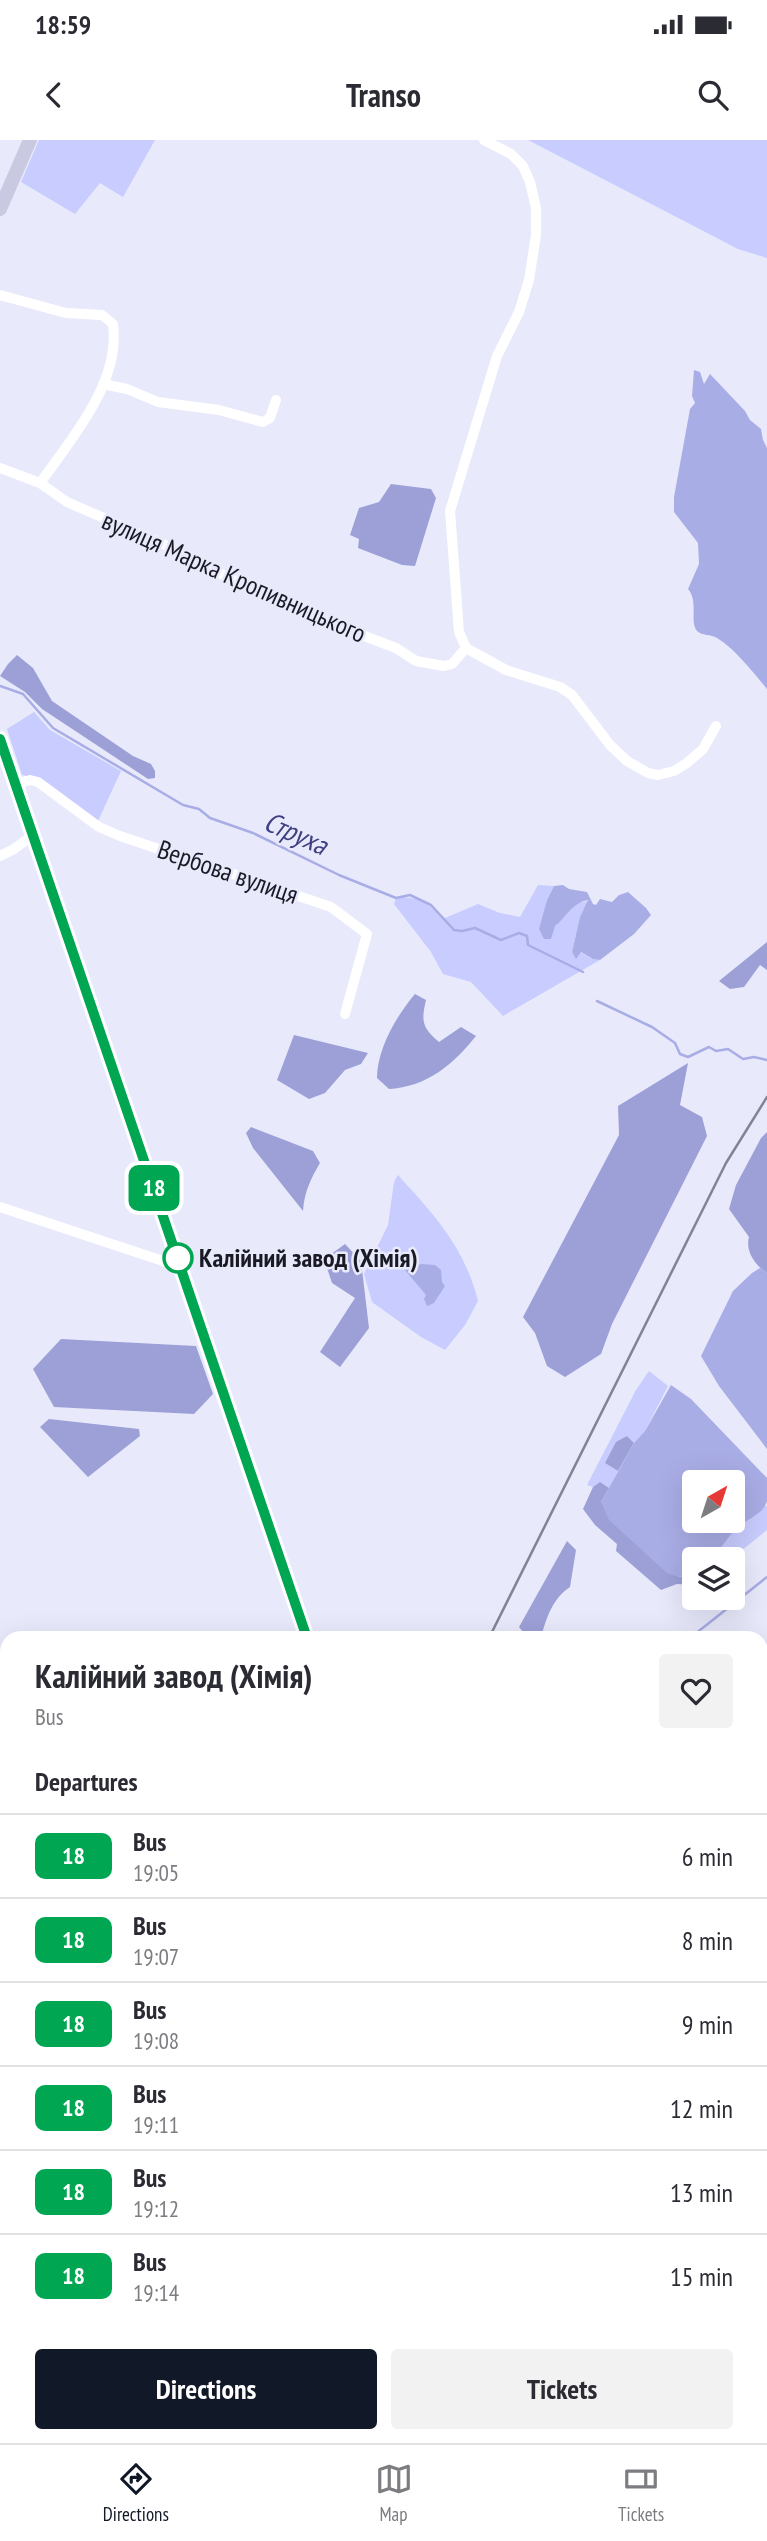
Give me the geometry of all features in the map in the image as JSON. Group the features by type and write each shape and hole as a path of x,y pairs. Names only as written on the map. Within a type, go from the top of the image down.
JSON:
{"street":[{"path":"0,209 30,140"},
{"path":"484,140 511,154 523,166 536,208 536,235 529,280 519,312 498,356 450,511 459,632 466,648 506,670 560,687 572,695 610,745 627,761 648,773 659,775 674,771 687,763 703,749 716,726"},
{"path":"0,295 66,313 102,315 109,319 114,334 103,384 86,419 40,483"},
{"path":"103,384 127,389 158,402 219,410 263,422 270,418 276,400"},
{"name":"вулиця Марка Кропивницького","path":"0,468 40,483 51,493 88,512 170,547 314,617 396,648 416,661 444,666 453,664 466,648"},
{"path":"0,739 305,1631"},
{"name":"Вербова вулиця","path":"16,784 30,780 38,782 99,827 120,836 331,907 367,934 345,1014"},
{"path":"0,856 32,836"},
{"path":"0,1207 166,1262 179,1260"}],"shaded area":[{"path":"39,140 155,140 123,197 100,183 75,214 21,182"},
{"path":"528,140 767,140 767,258 738,249"},
{"path":"694,370 700,372 704,384 710,374 745,411 750,420 761,429 767,448 767,689 730,648 715,637 699,633 695,627 693,600 688,589 699,564 698,543 674,512 674,497 690,409 695,403 692,396"},
{"path":"391,484 431,489 436,498 415,566 402,565 358,548 359,539 350,535 359,508 379,502"},
{"path":"17,655 33,668 52,701 133,756 151,764 155,778 148,779 42,709 25,692 0,676"},
{"path":"34,712 50,730 121,771 98,821 41,779 22,775 7,729"},
{"path":"538,885 554,886 544,915 555,926 578,903 588,901 580,917 572,952 576,958 580,952 600,960 503,1016 471,982 443,974 431,952 394,904 396,898 416,899 445,918 478,904 520,917"},
{"path":"563,885 569,889 587,892 596,905 600,899 612,902 619,895 628,892 651,915 634,934 600,960 581,952 576,959 572,952 580,917 588,900 574,907 555,926 551,939 544,939 539,929 554,886"},
{"path":"767,942 767,970 760,965 744,987 730,989 719,981"},
{"path":"415,994 426,1000 424,1024 439,1042 461,1027 476,1036 438,1073 415,1084 389,1089 377,1078 380,1056 395,1022"},
{"path":"294,1035 368,1053 361,1064 345,1070 325,1093 309,1099 277,1080"},
{"path":"688,1063 680,1105 702,1117 707,1136 612,1324 601,1354 565,1377 547,1366 535,1333 523,1317 619,1135 618,1106"},
{"path":"251,1127 313,1151 320,1163 308,1186 303,1211 253,1148 246,1133"},
{"path":"767,1132 767,1273 752,1257 748,1247 749,1237 729,1209 736,1185 761,1138"},
{"path":"398,1175 447,1233 465,1264 478,1301 465,1325 445,1350 421,1337 372,1302 364,1274 388,1225 394,1182"},
{"path":"345,1244 361,1261 369,1328 340,1367 320,1352 355,1298 332,1283 326,1265 330,1255"},
{"path":"421,1264 435,1265 441,1270 445,1286 434,1303 427,1306 424,1299 426,1295 405,1270"},
{"path":"760,1268 767,1273 767,1449 719,1386 701,1356 733,1291"},
{"path":"61,1339 196,1346 213,1394 194,1414 54,1407 33,1369"},
{"path":"649,1371 668,1386 645,1431 634,1443 627,1436 605,1463 618,1471 609,1488 600,1483 593,1487 587,1485 636,1390"},
{"path":"671,1385 691,1399 767,1478 767,1501 762,1510 746,1522 746,1470 682,1470 682,1533 733,1533 721,1547 682,1547 682,1576 667,1573 609,1520 601,1502 634,1443 645,1431"},
{"path":"49,1419 139,1429 140,1436 88,1477 40,1427"},
{"path":"627,1436 634,1443 618,1471 605,1463 616,1442"},
{"path":"600,1482 609,1488 601,1502 679,1577 682,1576 682,1584 661,1590 616,1551 617,1544 595,1525 583,1509 593,1487"},
{"path":"767,1506 767,1530 745,1548 720,1547 732,1533 746,1533 746,1522"},
{"path":"567,1541 576,1550 570,1587 551,1609 543,1631 522,1631 519,1627"}],"waterway":[{"name":"Струха","path":"0,686 23,694 53,728 183,805 199,809 210,818 253,833 339,875 396,898 410,895 431,905 454,930 475,928 501,940 519,933 527,936 528,945 583,972"},
{"name":"Струха","path":"597,1001 652,1027 675,1043 680,1054 688,1057 709,1047 716,1051 728,1049 743,1059 754,1057 767,1060"},
{"path":"699,1631 767,1577"}],"railway":[{"path":"492,1631 726,1163 767,1097"}],"bus line":[{"name":"18","path":"0,739 305,1631"}],"place":[{"name":"Калійний завод (Хімія)","path":"178,1258"}]}
